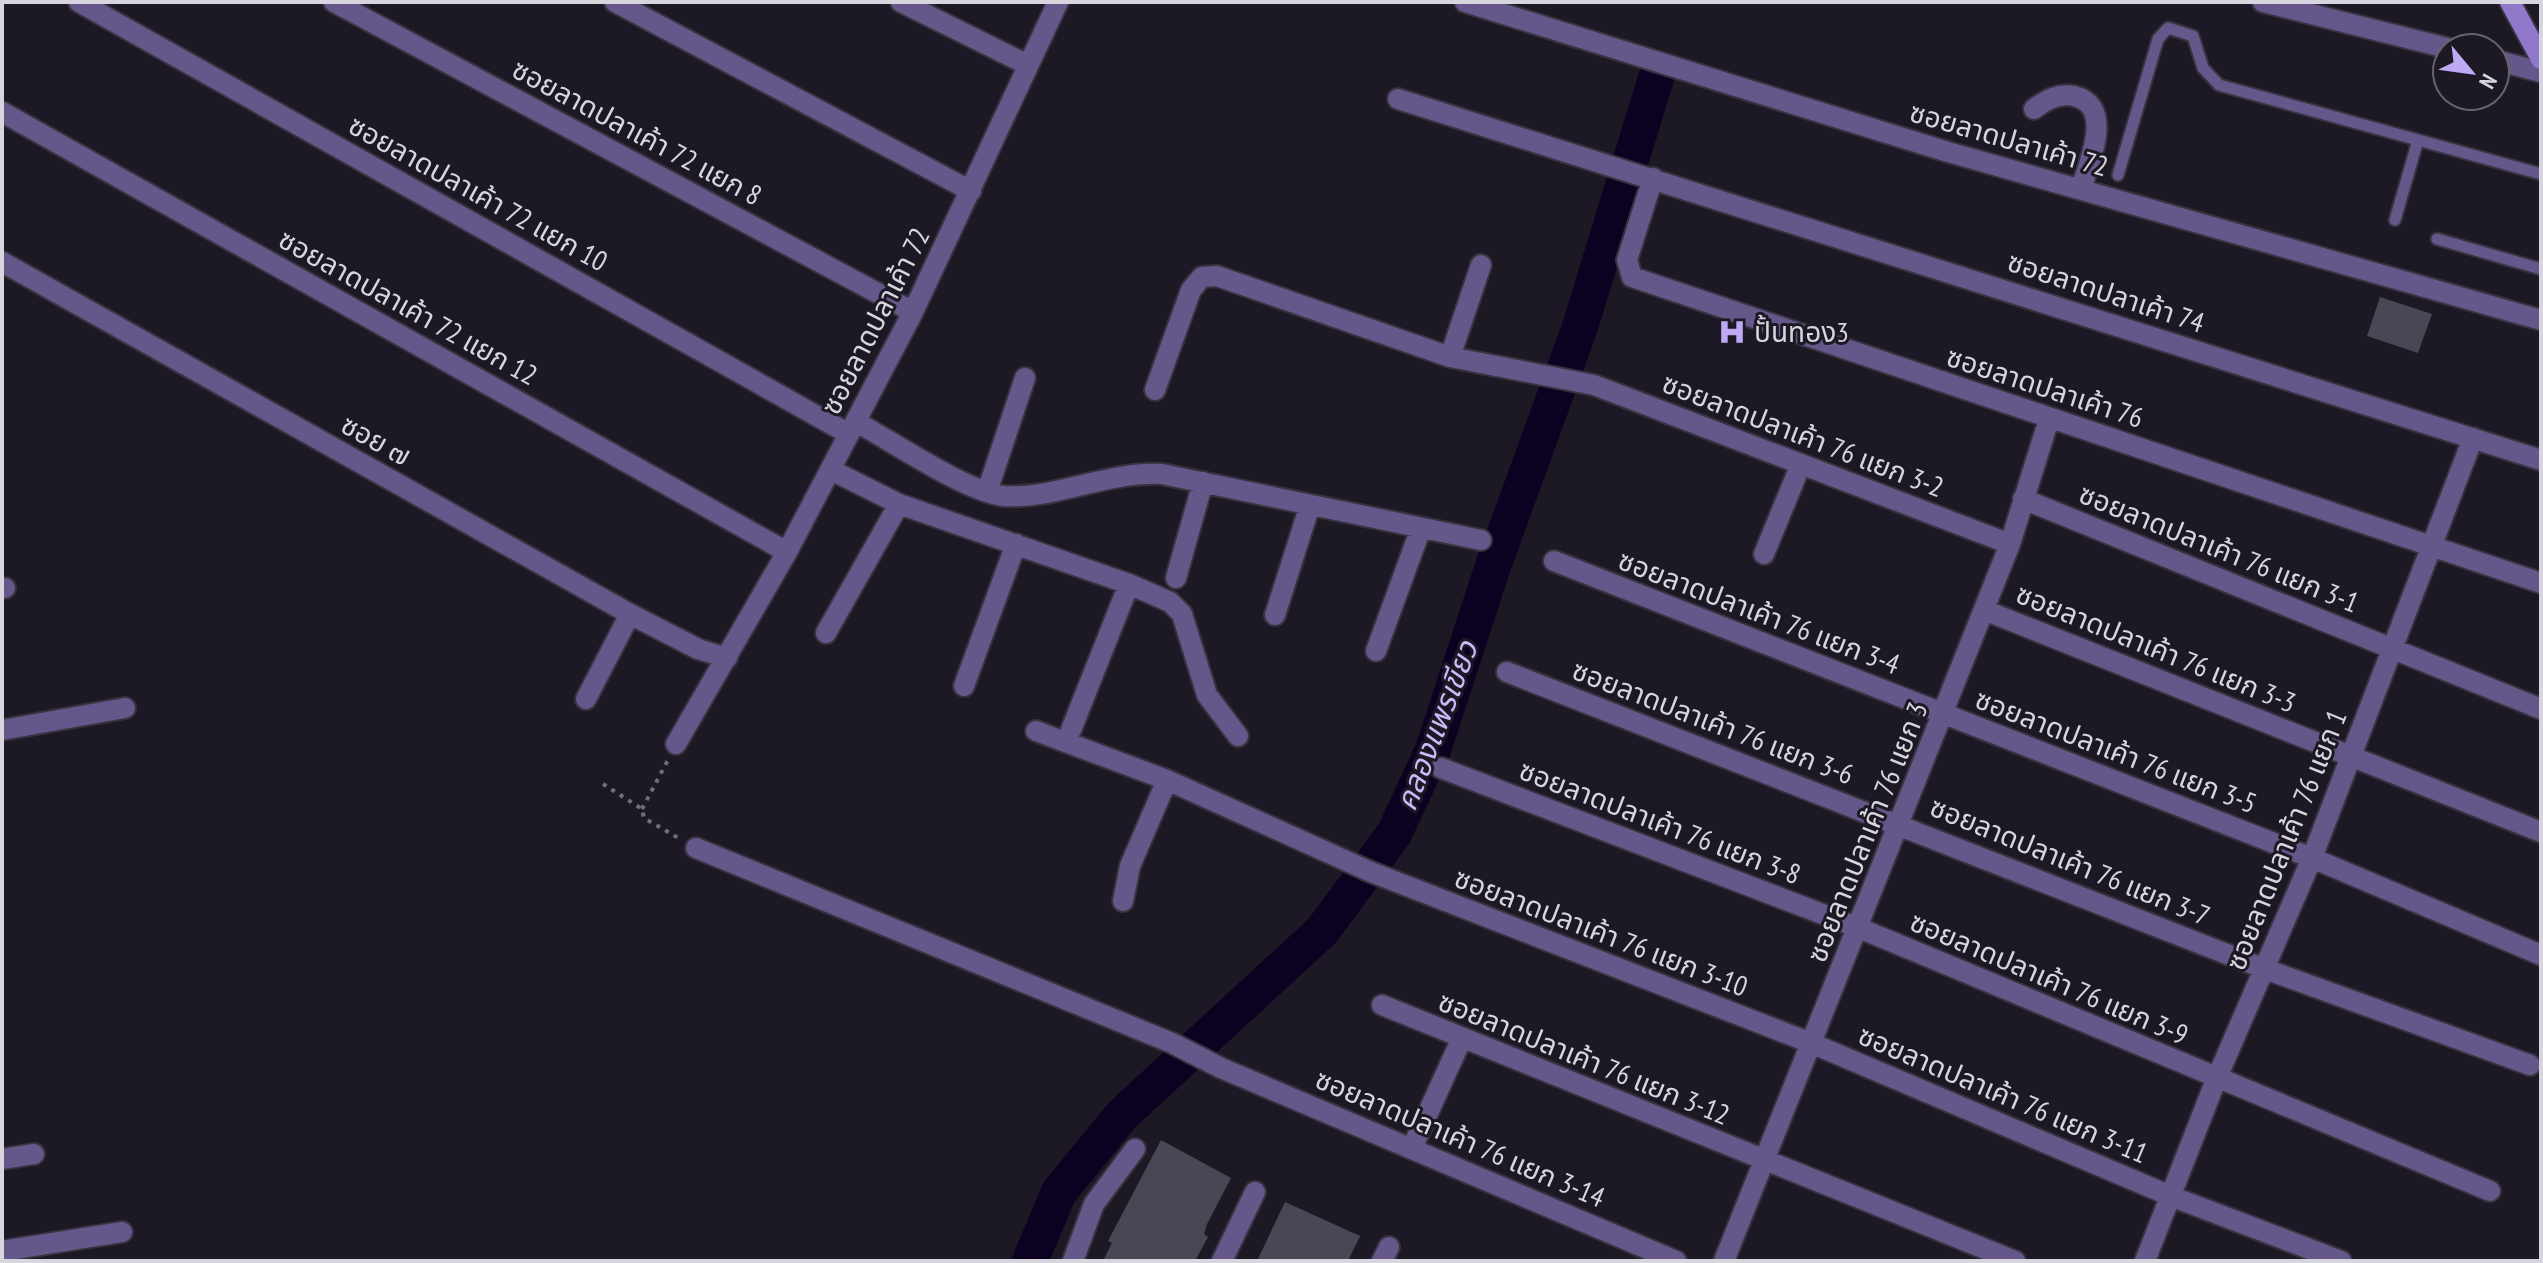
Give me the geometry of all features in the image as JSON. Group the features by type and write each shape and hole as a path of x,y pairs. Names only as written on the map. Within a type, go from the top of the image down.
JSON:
{"main road":[{"path":"2510,2 2541,59"}],"street":[{"name":"ซอยลาดปลาเค้า 72 แยก 10","path":"79,2 853,428 987,492"},
{"name":"ซอยลาดปลาเค้า 72 แยก 8","path":"334,2 913,312"},
{"path":"615,2 971,191"},
{"path":"901,2 1028,65"},
{"name":"ซอยลาดปลาเค้า 72","path":"676,744 787,552 913,312 1058,2"},
{"name":"ซอยลาดปลาเค้า 72","path":"1465,2 1499,8 2081,189 2541,320"},
{"path":"2263,2 2431,44"},
{"path":"2511,64 2541,72"},
{"path":"2034,109 2058,95 2069,95 2086,100 2094,110 2098,122 2081,189"},
{"name":"ซอยลาดปลาเค้า 74","path":"1398,99 2541,460"},
{"name":"ซอยลาดปลาเค้า 72 แยก 12","path":"2,112 787,552"},
{"name":"ซอยลาดปลาเค้า 76","path":"1634,172 1627,260 1632,277 2541,583"},
{"name":"ซอย ๗","path":"2,262 630,614 698,649 727,658"},
{"path":"1450,357 1481,265"},
{"name":"ซอยลาดปลาเค้า 76 แยก 3-2","path":"1155,390 1191,290 1202,277 1217,276 1450,357 1487,367 1576,380 2010,544"},
{"path":"1025,378 987,492 1019,495 1142,473 1203,482 1481,540"},
{"name":"ซอยลาดปลาเค้า 76 แยก 3","path":"1724,1261 1944,715 2010,544 2049,419"},
{"name":"ซอยลาดปลาเค้า 76 แยก 1","path":"2145,1261 2173,1197 2216,1080 2312,858 2435,545 2473,438"},
{"path":"1764,554 1801,464"},
{"path":"831,470 899,504 1129,584 1170,602 1182,614 1207,695 1238,736"},
{"path":"1176,578 1203,482"},
{"name":"ซอยลาดปลาเค้า 76 แยก 3-1","path":"2023,499 2541,709"},
{"path":"826,633 899,504"},
{"path":"1275,615 1310,505"},
{"path":"1376,651 1421,528"},
{"path":"964,686 1016,544"},
{"name":"ซอยลาดปลาเค้า 76 แยก 3-4","path":"1554,561 1944,715"},
{"path":"1071,730 1129,584"},
{"name":"ซอยลาดปลาเค้า 76 แยก 3-3","path":"1984,610 2541,832"},
{"path":"586,699 630,614"},
{"name":"ซอยลาดปลาเค้า 76 แยก 3-6","path":"1507,672 1899,824"},
{"path":"2,730 125,708"},
{"name":"ซอยลาดปลาเค้า 76 แยก 3-5","path":"1944,715 2312,858 2541,955"},
{"name":"ซอยลาดปลาเค้า 76 แยก 3-10","path":"1036,731 1167,780 1371,872 1811,1043"},
{"name":"ซอยลาดปลาเค้า 76 แยก 3-8","path":"1441,768 1859,928"},
{"path":"1123,901 1130,866 1167,780"},
{"name":"ซอยลาดปลาเค้า 76 แยก 3-7","path":"1899,824 2265,969 2530,1065"},
{"name":"ซอยลาดปลาเค้า 76 แยก 3-14","path":"696,848 1172,1043 1221,1068 1676,1261"},
{"name":"ซอยลาดปลาเค้า 76 แยก 3-9","path":"1859,928 2216,1080 2490,1191"},
{"name":"ซอยลาดปลาเค้า 76 แยก 3-12","path":"1382,1005 2015,1261"},
{"path":"1412,1148 1462,1038"},
{"name":"ซอยลาดปลาเค้า 76 แยก 3-11","path":"1811,1043 2173,1197 2341,1261"},
{"path":"1073,1261 1094,1204 1135,1149"},
{"path":"2,1159 34,1154"},
{"path":"1222,1261 1255,1192"},
{"path":"2,1251 122,1232"}],"lane":[{"path":"2118,175 2158,39 2168,28 2193,36 2203,68 2219,85 2541,174"},
{"path":"2395,220 2418,140"},
{"path":"2437,239 2541,269"}],"path":[{"path":"676,744 642,809 644,818 696,848"},
{"path":"603,784 642,809"}],"building":[{"path":"2380,297 2432,314 2418,353 2367,336"},
{"path":"1161,1140 1231,1178 1207,1224 1204,1234 1208,1237 1195,1261 1103,1261 1112,1243 1108,1241"},
{"path":"1285,1202 1360,1236 1348,1261 1257,1261"}],"waterway":[{"name":"คลองแพรเขียว","path":"1030,1261 1059,1192 1122,1115 1322,931 1394,834 1433,750 1493,566 1580,327 1656,78"}],"place":[{"name":"ปั้นทอง3","path":"1732,332"}]}
